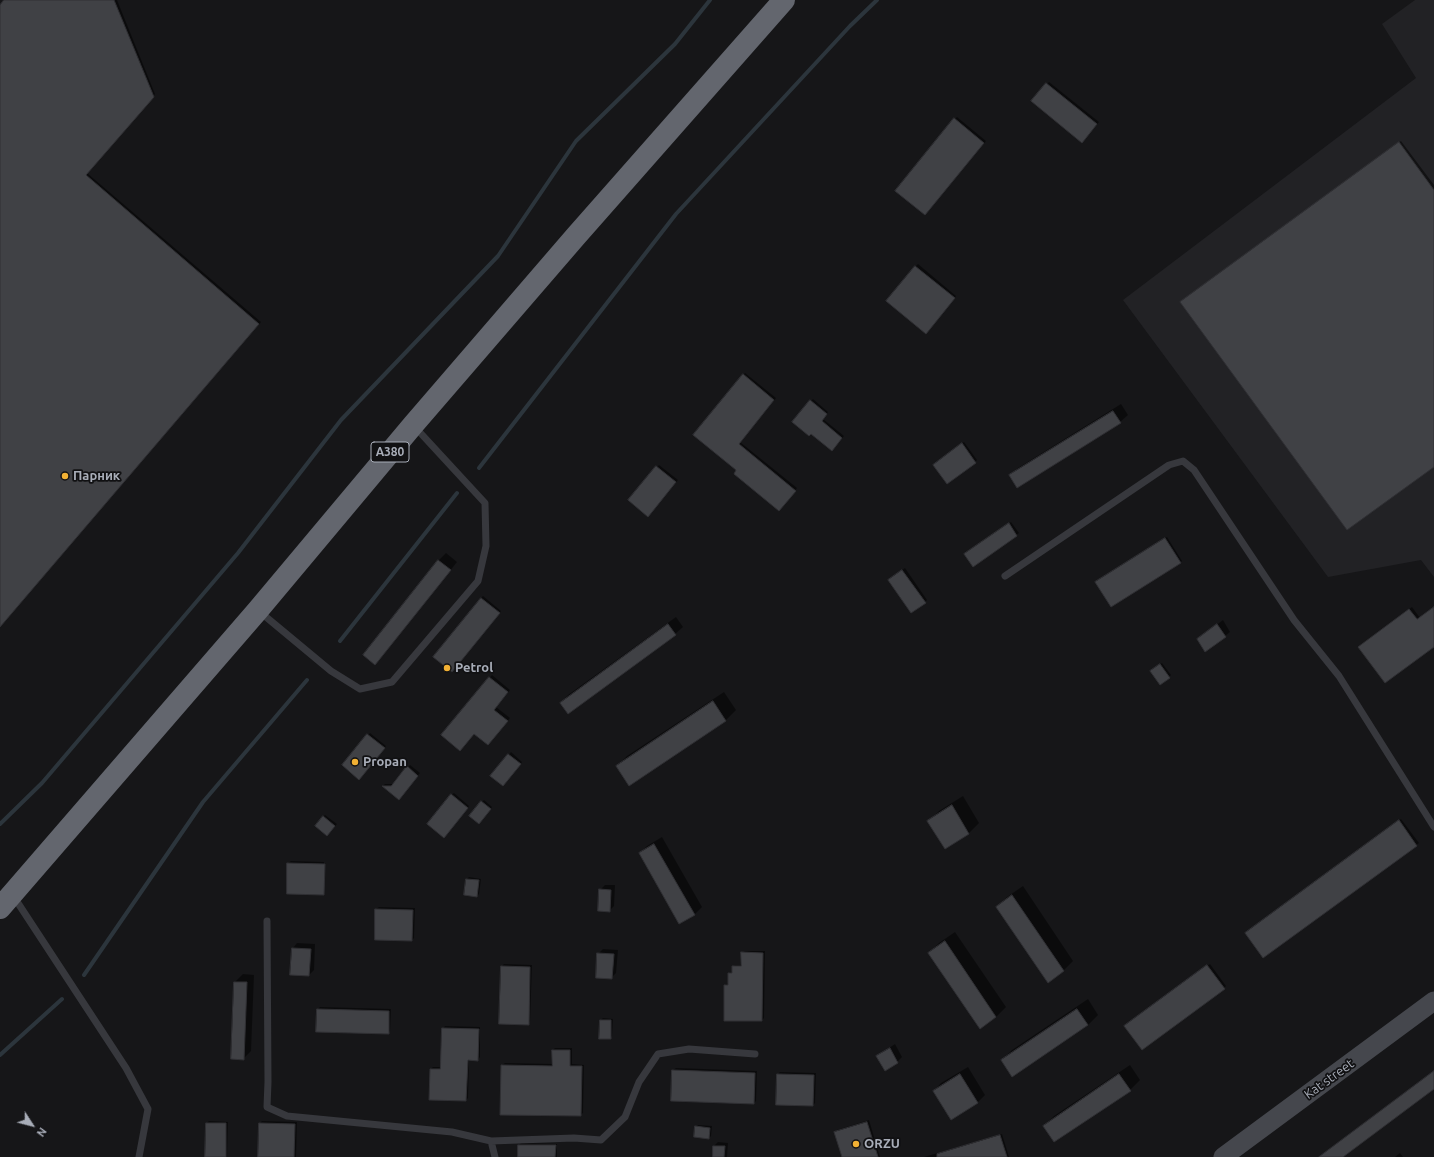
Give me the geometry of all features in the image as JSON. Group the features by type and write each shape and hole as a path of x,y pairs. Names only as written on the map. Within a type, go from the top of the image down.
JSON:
{"highway":[{"name":"A380","path":"6,901 258,610 413,425 576,236 784,0"}],"street":[{"name":"Kat street","path":"1224,1157 1434,1001"}],"lane":[{"path":"258,610 331,671 360,688 392,682 473,587 478,581 486,546 485,503 413,425"},
{"path":"1005,576 1169,465 1183,461 1194,470 1294,620 1339,676 1434,827"},
{"path":"6,901 126,1068 148,1109 139,1157"},
{"path":"267,921 267,1107 287,1116 452,1132 491,1141 574,1138 600,1140 625,1117 639,1082 658,1054 689,1049 755,1054"},
{"path":"491,1141 495,1157"}],"shaded area":[{"path":"1415,0 1434,0 1434,577 1421,560 1328,577 1123,300 1416,78 1382,24"}],"building":[{"name":"Парник","path":"4,0 114,0 154,97 86,175 259,324 0,627 0,5"},
{"path":"1046,83 1097,124 1082,143 1031,101"},
{"path":"954,118 984,143 925,215 895,191"},
{"path":"1399,142 1434,190 1434,467 1347,530 1180,302"},
{"path":"915,266 955,298 926,334 886,301"},
{"path":"743,374 774,400 739,444 796,491 779,511 734,474 736,470 693,435"},
{"path":"810,400 827,414 822,421 842,438 832,451 811,434 809,436 792,422"},
{"path":"1113,411 1121,423 1017,488 1009,475"},
{"path":"962,443 976,463 947,484 933,465"},
{"path":"656,466 676,482 648,517 628,500"},
{"path":"1009,523 1017,536 973,567 964,554"},
{"path":"1165,538 1181,563 1111,607 1095,582"},
{"path":"438,560 451,570 375,665 363,655"},
{"path":"902,570 926,603 911,613 888,580"},
{"path":"481,598 500,613 452,672 433,657"},
{"path":"1434,607 1434,647 1385,683 1358,647 1409,609 1417,619"},
{"path":"668,624 676,635 568,714 560,703"},
{"path":"1217,624 1226,637 1205,652 1197,639"},
{"path":"1160,664 1170,678 1160,685 1150,671"},
{"path":"489,677 508,692 494,710 508,721 488,745 474,734 460,751 441,735"},
{"path":"713,701 726,721 629,786 616,766"},
{"path":"367,734 385,748 359,780 342,765"},
{"path":"508,754 521,764 503,786 490,776"},
{"path":"407,766 418,776 399,800 382,786 391,786"},
{"path":"451,794 468,808 444,838 427,824"},
{"path":"481,801 491,809 479,824 469,816"},
{"path":"952,805 969,834 945,849 927,821"},
{"path":"323,816 335,826 327,836 315,826"},
{"path":"1399,820 1417,846 1263,958 1245,933"},
{"path":"654,844 695,915 679,924 639,853"},
{"path":"287,863 325,864 324,895 287,894"},
{"path":"466,879 479,880 477,897 464,895"},
{"path":"599,889 611,890 610,912 598,911"},
{"path":"1012,895 1064,971 1048,983 996,907"},
{"path":"375,909 413,910 412,941 375,940"},
{"path":"945,941 996,1017 980,1029 928,953"},
{"path":"292,948 311,949 309,976 290,975"},
{"path":"741,952 763,953 762,1021 724,1021 724,985 728,985 728,973 732,973 732,966 741,966"},
{"path":"597,953 614,954 612,979 596,978"},
{"path":"1207,965 1225,989 1142,1050 1124,1026"},
{"path":"501,966 530,967 529,1025 499,1024"},
{"path":"234,982 247,982 244,1060 231,1059"},
{"path":"317,1009 389,1011 389,1034 316,1032"},
{"path":"1077,1009 1088,1025 1012,1077 1001,1060"},
{"path":"600,1020 611,1020 611,1039 599,1039"},
{"path":"442,1028 479,1029 478,1061 468,1060 466,1101 429,1100 430,1069 440,1069"},
{"path":"890,1048 898,1063 885,1071 876,1056"},
{"path":"552,1050 570,1050 570,1066 582,1066 581,1116 500,1115 501,1065 552,1066"},
{"path":"672,1070 755,1073 754,1104 671,1101"},
{"path":"1434,1071 1434,1089 1343,1157 1319,1157"},
{"path":"777,1074 814,1075 813,1106 776,1105"},
{"path":"960,1074 978,1103 951,1120 933,1091"},
{"path":"1119,1074 1131,1091 1054,1142 1043,1126"},
{"name":"ORZU","path":"867,1122 878,1157 842,1157 834,1132"},
{"path":"206,1123 226,1123 226,1157 205,1157"},
{"path":"259,1123 295,1124 294,1157 258,1157"},
{"path":"695,1126 710,1128 709,1139 694,1137"},
{"name":"ORZU","path":"1000,1135 1007,1157 937,1157 937,1154"},
{"path":"518,1145 556,1145 555,1157 518,1157"},
{"path":"713,1146 725,1146 724,1157 713,1157"}],"waterway":[{"path":"0,824 42,783 238,553 341,420 498,256 576,141 675,44 710,0"},
{"path":"479,468 676,214 850,26 877,0"},
{"path":"340,641 457,493"},
{"path":"84,975 203,802 307,680"},
{"path":"0,1055 62,999"}],"place":[{"name":"Парник","path":"65,476"},
{"name":"Petrol","path":"447,668"},
{"name":"Propan","path":"355,762"},
{"name":"ORZU","path":"856,1144"}]}
